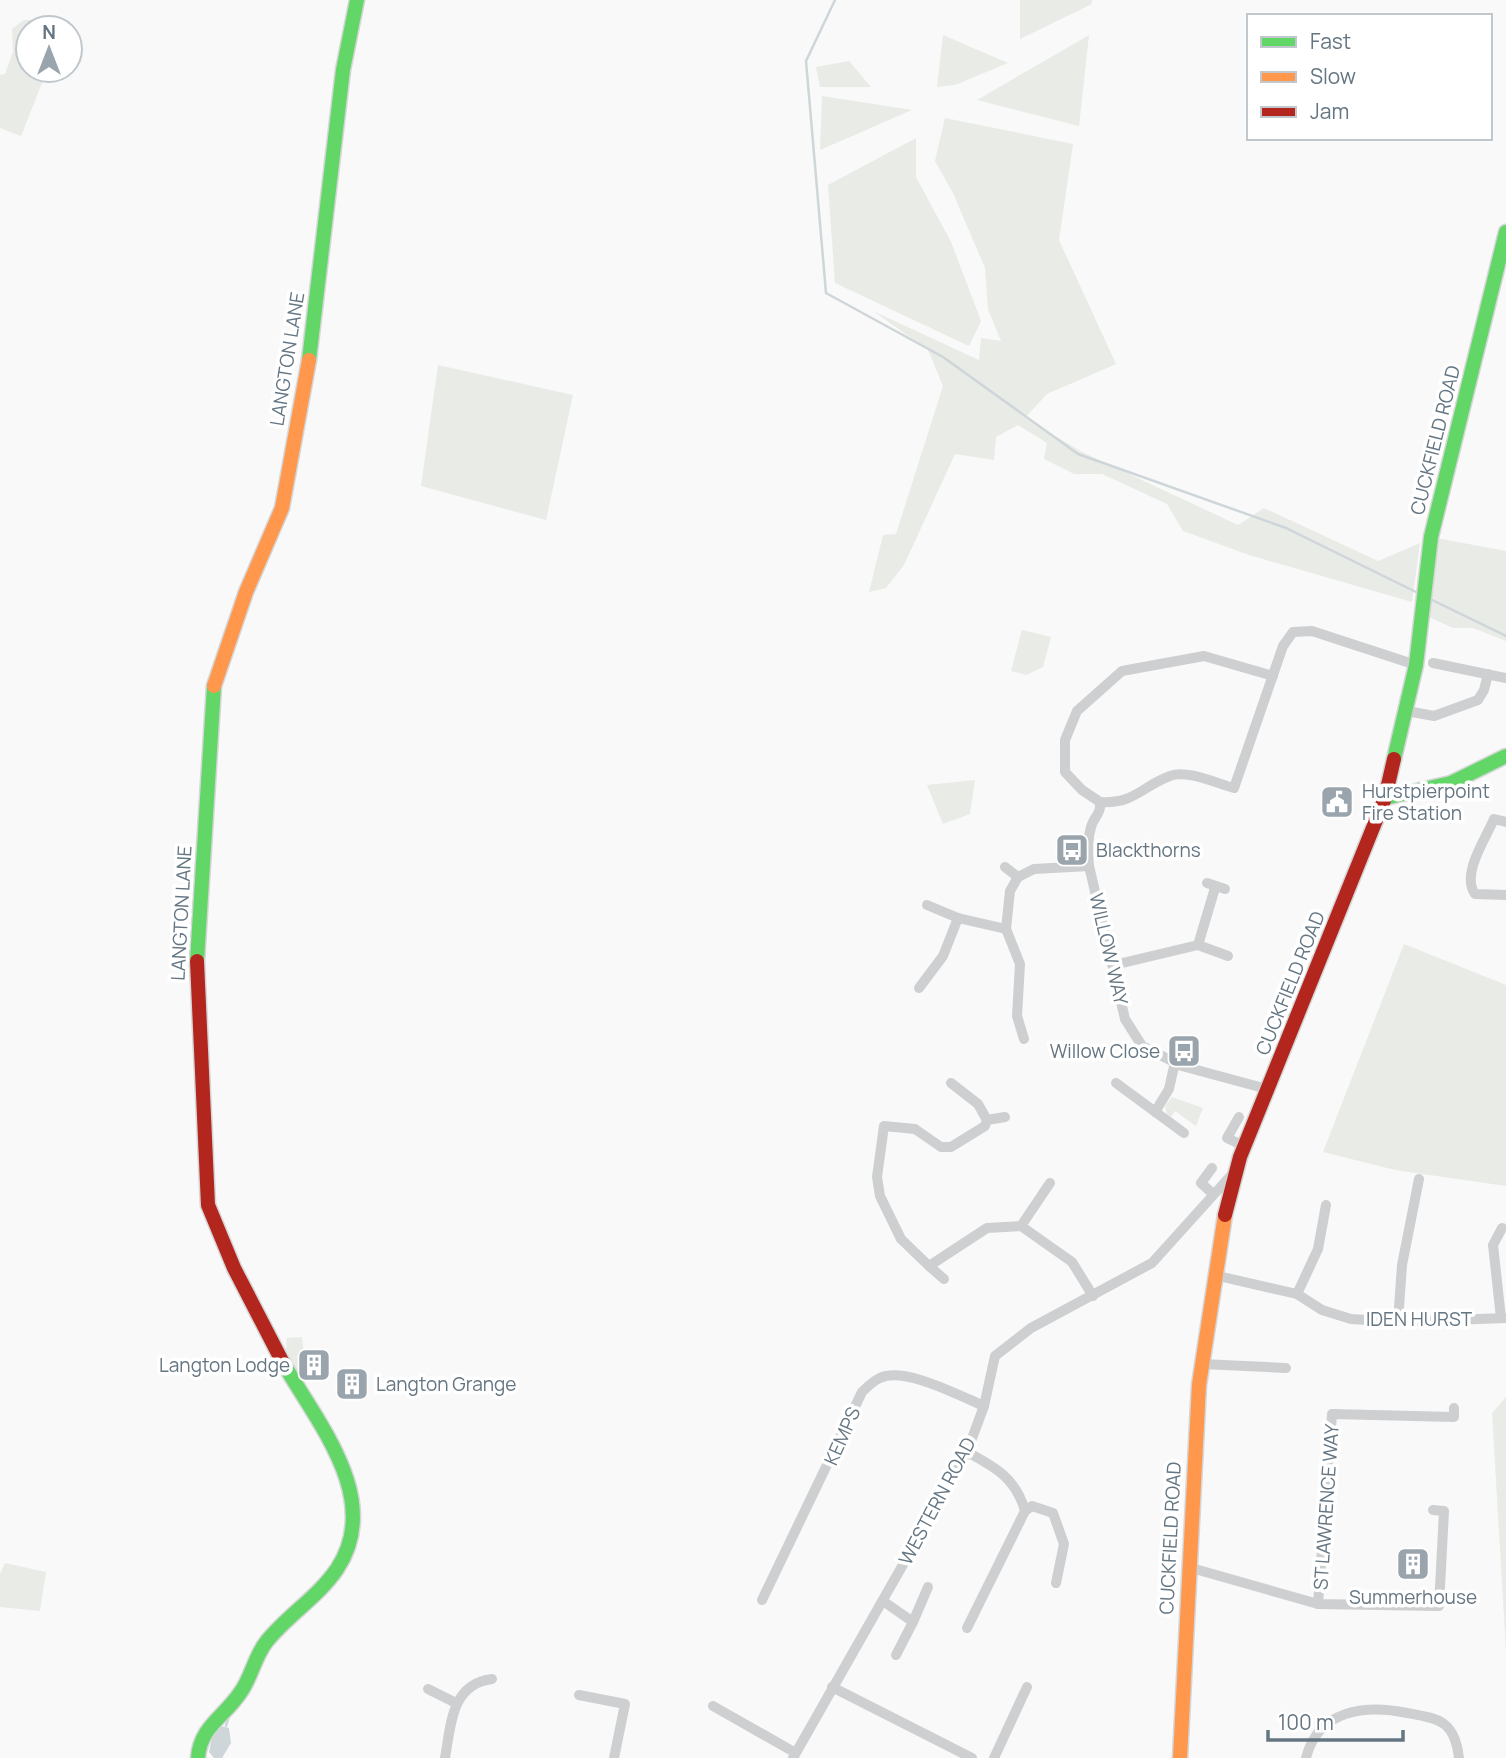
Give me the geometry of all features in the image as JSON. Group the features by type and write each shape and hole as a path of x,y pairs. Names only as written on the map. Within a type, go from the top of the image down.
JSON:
{"street":[{"name":"LANGTON LANE","path":"198,1758 206,1730 239,1695 265,1643 332,1580 352,1534 352,1503 346,1473 286,1368 219,1239 208,1205 196,975 212,693 246,592 282,508 314,335 330,169 343,70 357,0"},
{"name":"CUCKFIELD ROAD","path":"1180,1758 1188,1567 1202,1364 1214,1275 1235,1171 1267,1088 1298,1020 1385,798 1416,665 1438,503 1506,232"},
{"path":"1273,676 1204,656 1122,671 1077,711 1065,740 1065,772 1082,790 1100,802 1134,798 1171,775 1187,776 1234,788 1273,676 1283,646 1293,632 1312,631 1416,665"},
{"path":"1433,663 1506,678"},
{"path":"1407,711 1434,716 1478,700 1488,674"},
{"path":"1385,798 1451,783 1506,756"},
{"name":"WILLOW WAY","path":"1100,802 1101,812 1093,822 1087,841 1089,866 1125,1019 1130,1028 1142,1046 1175,1062 1267,1088"},
{"path":"1506,822 1494,819 1470,873 1469,886 1475,894 1506,895"},
{"path":"1024,1039 1017,1016 1020,964 1006,929 1010,891 1018,877 1034,869 1089,866"},
{"path":"1005,867 1018,877"},
{"path":"1198,945 1216,887"},
{"path":"927,905 958,918 1006,929"},
{"path":"919,988 943,956 958,918"},
{"path":"1114,965 1198,945 1228,957"},
{"path":"1155,1112 1169,1089 1175,1062"},
{"path":"1116,1083 1184,1133"},
{"path":"944,1279 901,1239 880,1196 877,1177 884,1121 915,1129 941,1147 951,1147 985,1126 987,1120 978,1104 952,1087"},
{"path":"987,1120 1005,1117"},
{"path":"1239,1117 1227,1138 1244,1146"},
{"path":"1212,1168 1201,1183 1213,1194"},
{"name":"WESTERN ROAD","path":"793,1755 967,1452 984,1406 995,1356 1031,1328 1152,1263 1235,1171"},
{"path":"1398,1322 1402,1265 1419,1179"},
{"path":"1021,1226 1050,1183"},
{"path":"1297,1294 1318,1249 1326,1205"},
{"path":"929,1266 987,1228 1021,1226 1072,1262 1093,1296"},
{"path":"1502,1228 1493,1245 1503,1318"},
{"name":"IDEN HURST","path":"1214,1275 1297,1294 1322,1310 1352,1319 1398,1322 1503,1318"},
{"path":"1202,1364 1286,1368"},
{"name":"KEMPS","path":"762,1600 862,1392 881,1377 906,1377 930,1383 984,1406"},
{"name":"ST LAWRENCE WAY","path":"1318,1604 1332,1414 1454,1417 1454,1408"},
{"path":"967,1452 1003,1472 1020,1493 1024,1511"},
{"path":"967,1628 1024,1511 1032,1506 1053,1513 1064,1544 1056,1583"},
{"path":"1188,1567 1318,1604 1439,1606 1444,1511 1433,1510"},
{"path":"896,1655 928,1587"},
{"path":"883,1601 913,1622"},
{"path":"445,1758 456,1703 468,1687 492,1679"},
{"path":"832,1687 972,1758"},
{"path":"994,1758 1027,1687"},
{"path":"428,1689 456,1703"},
{"path":"579,1695 625,1704 614,1758"},
{"path":"713,1706 793,1755"},
{"path":"1306,1758 1317,1732 1328,1722 1349,1712 1369,1708 1422,1715 1444,1724 1453,1736 1459,1758"}],"shaded area":[{"path":"1020,0 1092,0 1092,4 1020,39"},
{"path":"14,28 14,84 41,84 21,136 0,128 0,75 5,74 13,52"},
{"path":"943,35 1008,63 955,85 937,87"},
{"path":"1089,35 1079,126 977,100"},
{"path":"849,61 871,87 820,87 816,67"},
{"path":"822,96 912,110 820,150"},
{"path":"945,118 1073,144 1059,240 1116,364 1047,394 1025,418 1082,452 1238,525 1264,508 1378,561 1420,543 1412,602 1249,555 1183,531 1167,504 1102,474 1074,474 1044,459 1047,443 1018,425 996,437 994,460 955,454 904,565 886,588 869,592 883,535 896,534 943,386 928,350 873,311 979,360 981,338 1001,341 988,309 985,268 953,193 935,161"},
{"path":"916,138 916,177 951,242 981,321 969,346 835,283 828,185"},
{"path":"438,365 573,395 546,520 421,486"},
{"path":"1431,537 1506,551 1506,641 1473,628 1453,628 1422,614"},
{"path":"1022,630 1051,637 1043,667 1026,675 1011,671"},
{"path":"975,780 970,814 943,824 927,785"},
{"path":"1404,944 1506,985 1506,1186 1395,1170 1323,1152"},
{"path":"1172,1097 1203,1108 1196,1126 1175,1111 1171,1117 1167,1114 1165,1106"},
{"path":"302,1337 306,1374 299,1375 286,1350 287,1338"},
{"path":"1506,1397 1506,1651 1492,1413"},
{"path":"5,1563 46,1572 40,1611 0,1607 0,1574"},
{"path":"220,1726 229,1728 231,1743 222,1758 214,1758 209,1752 213,1733"}],"waterway":[{"path":"835,0 806,61 826,293 943,357 1078,454 1286,528 1418,593"},
{"path":"1430,599 1506,636"},
{"path":"330,1589 341,1575"},
{"path":"226,1726 229,1716"}],"traffic: fast":[{"path":"309,360 343,70 357,0"},
{"path":"1394,759 1416,665 1431,537 1506,232"},
{"path":"197,961 214,686"},
{"path":"1385,798 1451,783 1506,756"},
{"path":"198,1758 203,1738 244,1687 263,1647 329,1579 350,1542 353,1515 349,1488 340,1461 282,1361"}],"traffic: slow":[{"path":"214,686 246,592 282,508 309,360"},
{"path":"1180,1758 1199,1385 1225,1215"}],"traffic: jam":[{"path":"1225,1215 1240,1157 1385,798 1394,759"},
{"path":"197,961 208,1205 234,1268 282,1361"}],"place":[{"name":"Hurstpierpoint Fire Station","path":"1337,802"},
{"name":"Blackthorns","path":"1072,850"},
{"name":"Willow Close","path":"1184,1051"},
{"name":"Langton Lodge","path":"314,1365"},
{"name":"Langton Grange","path":"352,1384"},
{"name":"Summerhouse","path":"1413,1564"}]}
